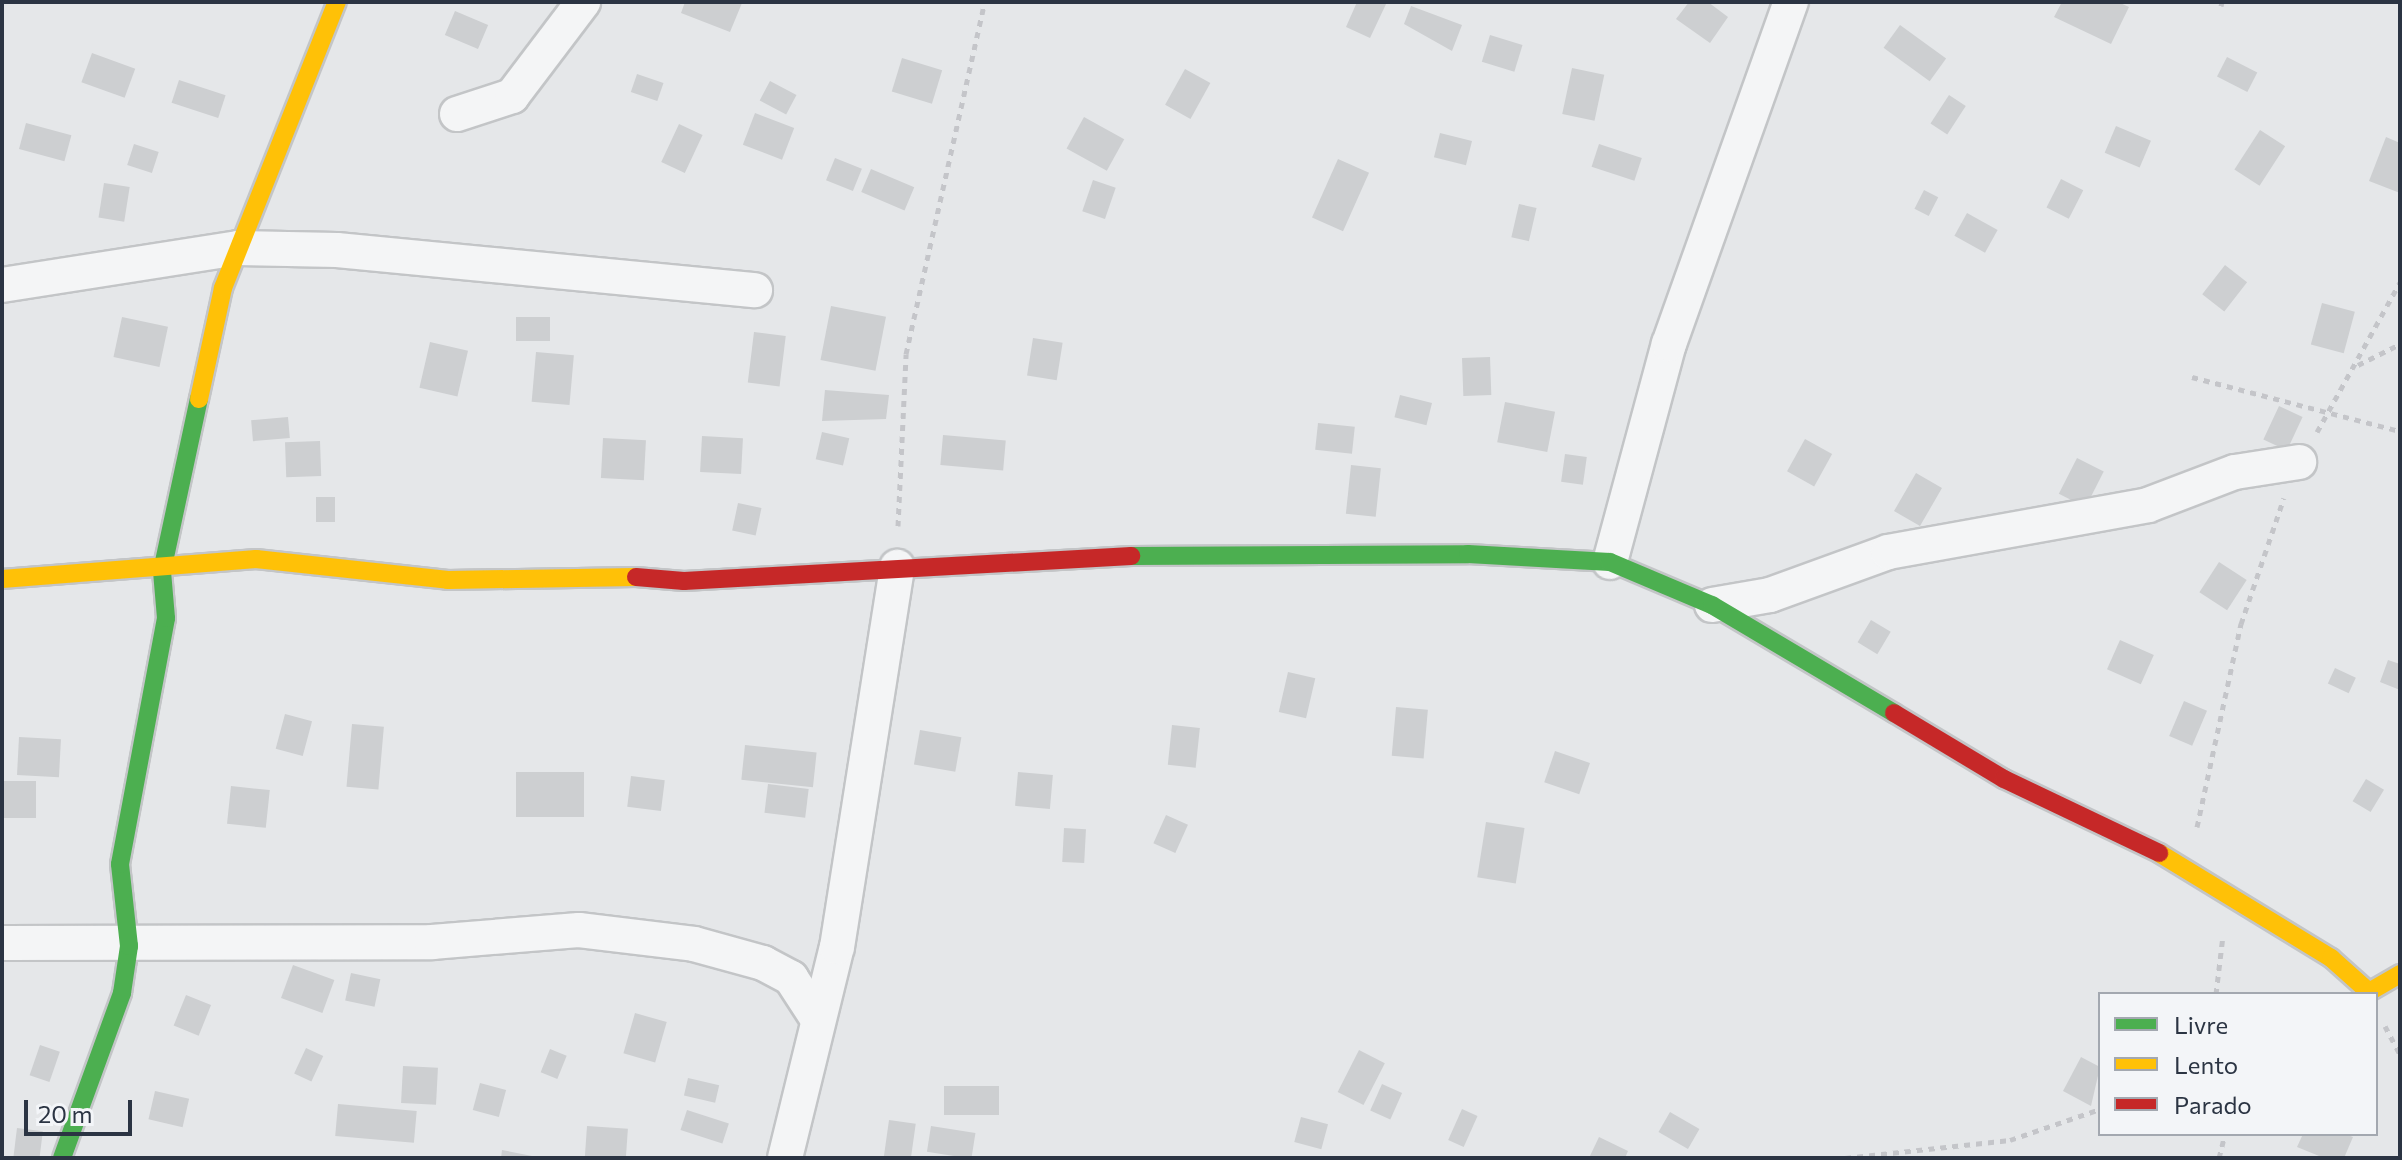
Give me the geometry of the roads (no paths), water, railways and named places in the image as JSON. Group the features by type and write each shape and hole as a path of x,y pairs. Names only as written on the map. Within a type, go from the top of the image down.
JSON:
{"street":[{"path":"62,1158 122,993 129,946 120,864 166,618 162,571 238,248 337,2"},
{"path":"457,114 512,96 583,2"},
{"path":"1610,562 1669,344 1791,2"},
{"path":"2,285 238,248 337,250 755,290"},
{"path":"1712,605 1770,595 1888,552 2148,505 2235,472 2299,462"},
{"path":"2,579 162,571 256,559 448,580 594,574 684,581 1040,556 1468,554 1610,562 1712,605 2004,779 2190,868 2331,958 2369,992 2400,974"},
{"path":"785,1158 817,1018 837,947 897,567"},
{"path":"2,943 129,946 432,942 579,930 694,944 763,963 791,978 817,1018"}]}
